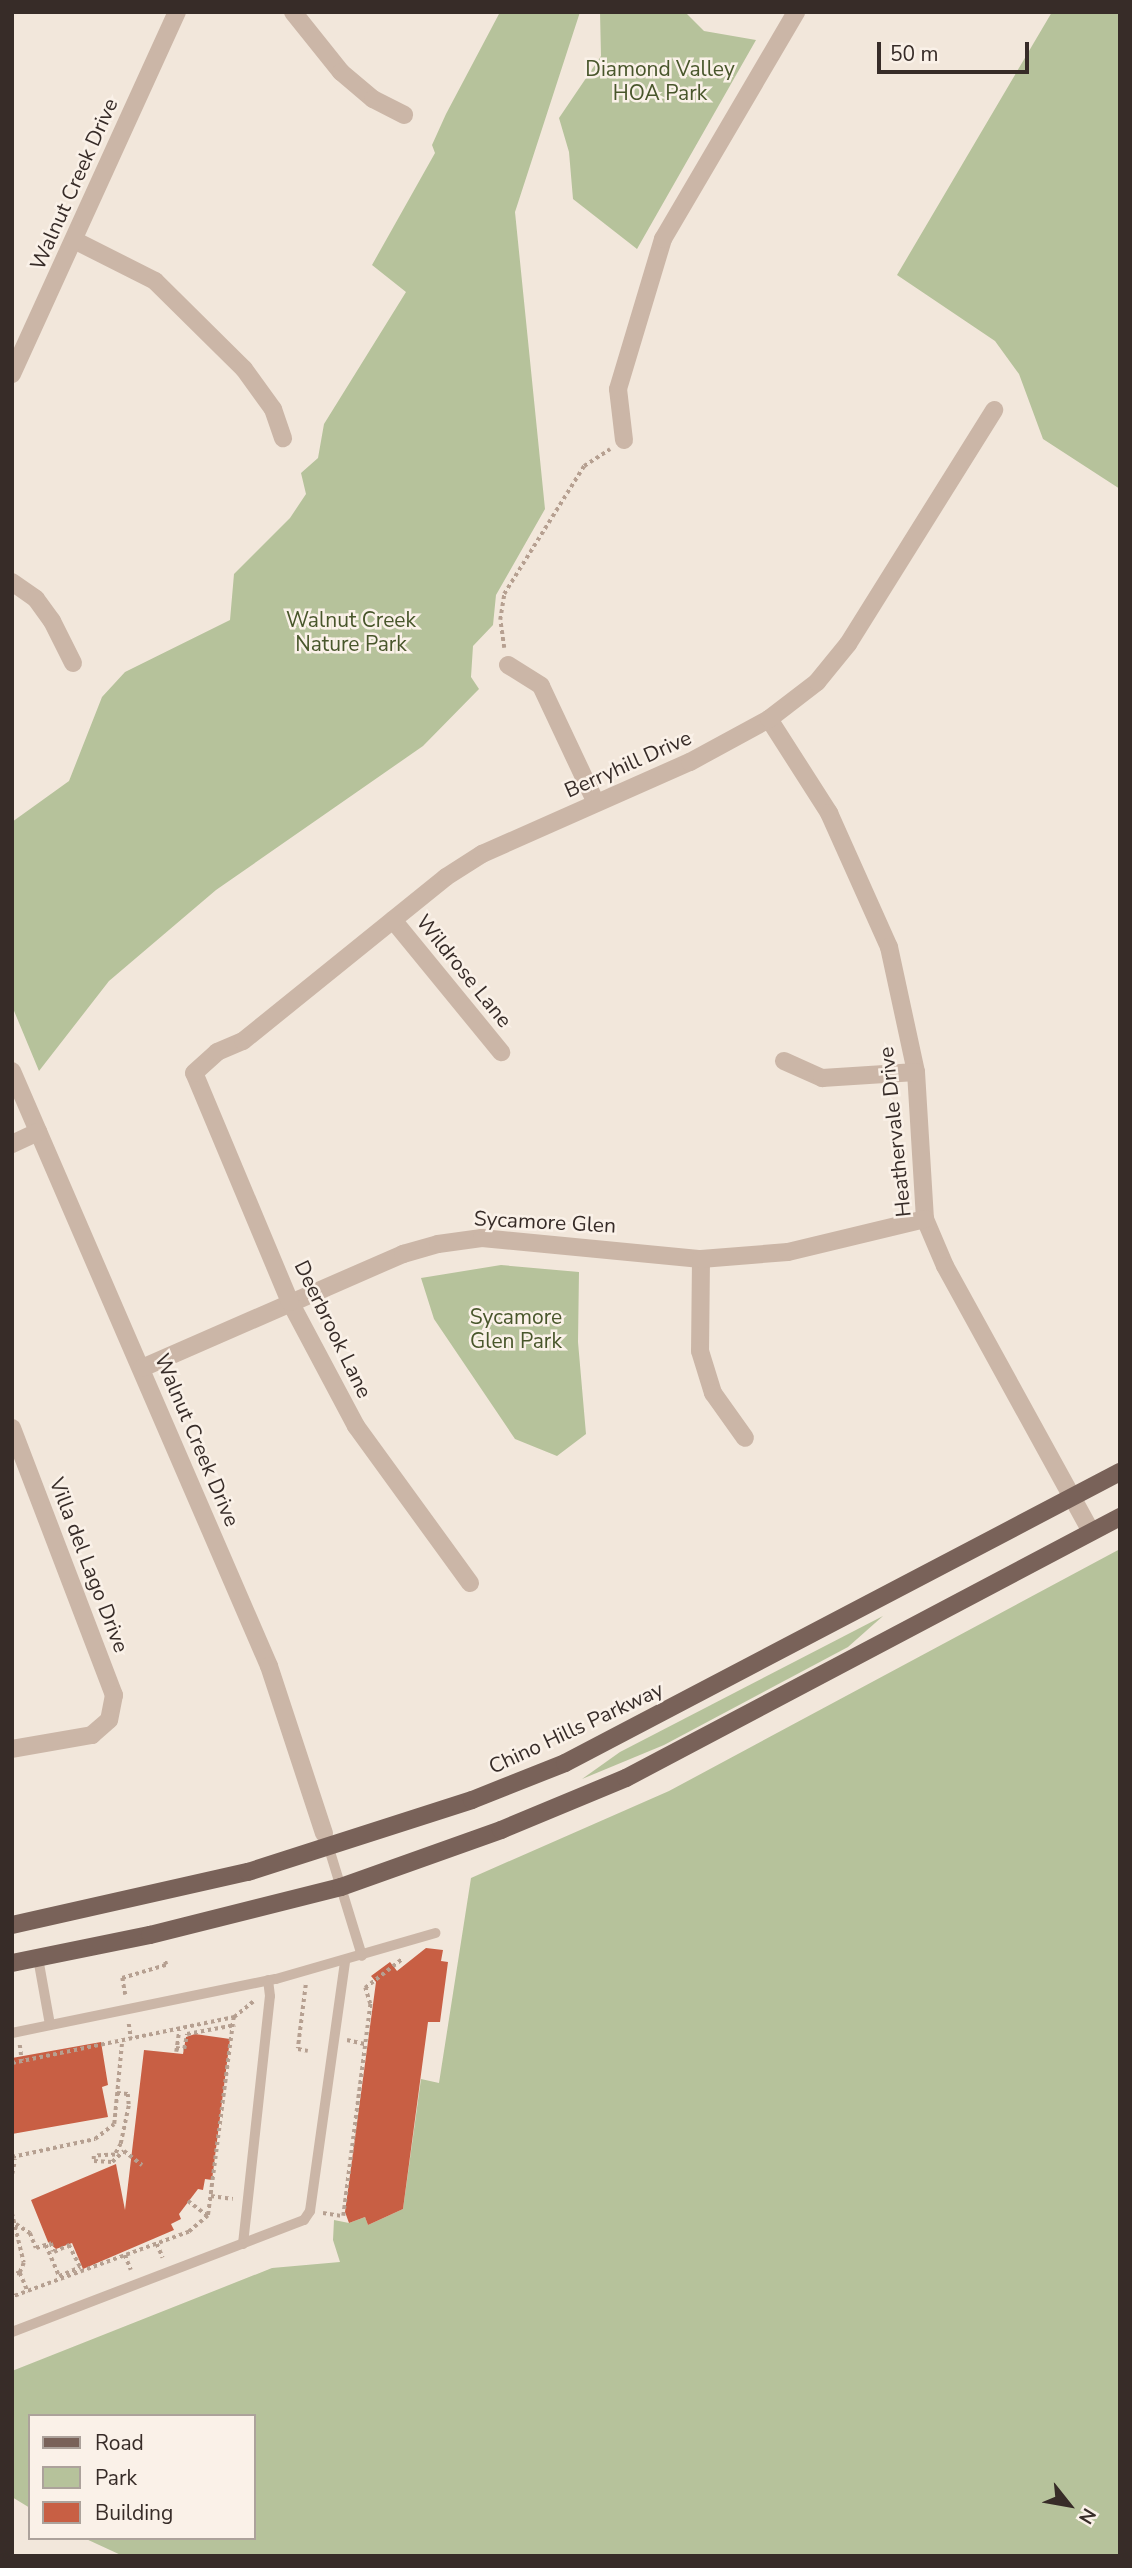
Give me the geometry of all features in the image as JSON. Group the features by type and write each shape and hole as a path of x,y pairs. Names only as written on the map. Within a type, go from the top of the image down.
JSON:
{"main road":[{"name":"Chino Hills Parkway","path":"12,1925 248,1872 326,1840 565,1763 1120,1472"},
{"path":"12,1963 341,1887 501,1830 626,1778 1120,1517"}],"street":[{"name":"Walnut Creek Drive","path":"12,374 177,12"},
{"path":"293,12 341,72 373,99 404,115"},
{"path":"624,440 618,389 663,239 796,12"},
{"path":"74,240 155,281 244,369 273,409 283,438"},
{"name":"Berryhill Drive","path":"194,1073 216,1052 243,1041 393,920 482,854 690,762 769,719 817,682 848,644 994,410"},
{"path":"12,582 36,599 52,621 73,663"},
{"path":"508,665 541,686 596,803"},
{"name":"Heathervale Drive","path":"769,719 829,813 870,899 889,947 916,1072 925,1219 945,1266 1091,1532"},
{"name":"Wildrose Lane","path":"393,920 501,1052"},
{"path":"784,1061 822,1078 916,1072"},
{"name":"Walnut Creek Drive","path":"12,1071 268,1666 326,1840"},
{"name":"Deerbrook Lane","path":"194,1073 290,1302 356,1426 470,1583"},
{"path":"12,1143 38,1132"},
{"name":"Sycamore Glen","path":"142,1368 403,1254 482,1238 701,1259 788,1252 925,1219"},
{"path":"701,1259 700,1351 713,1393 745,1438"},
{"name":"Villa del Lago Drive","path":"12,1429 114,1695 109,1720 92,1735 12,1749"}],"lane":[{"name":"Walnut Creek Drive","path":"326,1840 362,1956"},
{"path":"12,2033 268,1980 345,1961 435,1933"},
{"path":"38,1958 50,2025"},
{"path":"12,2332 293,2227 310,2211 345,1961"},
{"path":"243,2244 270,1996 268,1980"}],"path":[{"path":"508,665 500,620 504,594 584,466 624,440"},
{"path":"343,2216 370,2004 365,1988 401,1960 407,1942"},
{"path":"125,1997 122,1979 166,1965 164,1959"},
{"path":"293,1989 306,1985 299,2049 308,2051"},
{"path":"12,2063 234,2017 254,2001"},
{"path":"46,2245 60,2276 189,2232 208,2216 234,2017"},
{"path":"128,2021 131,2039"},
{"path":"179,2029 176,2050 184,2049 187,2034 234,2025"},
{"path":"12,2174 13,2158 95,2139 114,2124 122,2041"},
{"path":"117,2092 128,2094 129,2106 121,2144 115,2155 93,2156 94,2161 112,2162 124,2151 142,2165"},
{"path":"211,2196 247,2201"},
{"path":"188,2201 208,2216"},
{"path":"12,2213 24,2251 20,2273 28,2292"},
{"path":"16,2224 30,2233 36,2248 51,2243 54,2252 69,2245 81,2269"},
{"path":"12,2297 81,2269"},
{"path":"12,2275 20,2273"},
{"path":"12,2286 12,2291"}],"green space":[{"name":"Walnut Creek Nature Park","path":"500,12 580,12 515,212 545,509 496,595 493,625 473,646 471,677 479,689 423,746 216,890 109,981 39,1071 12,1006 12,822 69,781 102,697 125,672 230,620 234,574 290,518 306,494 301,473 318,458 324,424 406,292 372,265 435,153 432,145 446,114"},
{"name":"Diamond Valley HOA Park","path":"600,12 685,12 704,31 756,40 637,249 573,199 569,152 559,118 601,56"},
{"path":"1052,12 1120,12 1120,489 1043,439 1019,374 995,341 897,275"},
{"name":"Sycamore Glen Park","path":"501,1265 579,1272 578,1342 586,1434 557,1456 515,1439 434,1319 421,1278"},
{"path":"1120,1549 1120,2556 123,2556 88,2540 256,2540 256,2414 28,2414 28,2507 12,2497 12,2371 272,2268 340,2262 333,2240 334,2220 349,2223 365,2217 368,2225 403,2209 421,2079 439,2083 471,1878 669,1791"},
{"path":"883,1616 848,1647 664,1745 582,1779 620,1752"}],"building":[{"path":"426,1948 443,1950 441,1961 448,1962 440,2022 428,2022 403,2209 368,2225 365,2217 349,2223 345,2212 376,1982 371,1976 390,1962 397,1971"},
{"path":"195,2034 230,2039 212,2180 205,2179 203,2190 198,2189 179,2214 181,2219 171,2224 174,2230 83,2269 72,2243 56,2249 48,2242 31,2200 116,2164 125,2210 144,2050 183,2054 186,2037"},
{"path":"101,2042 108,2085 102,2087 108,2117 12,2134 12,2058"}]}
